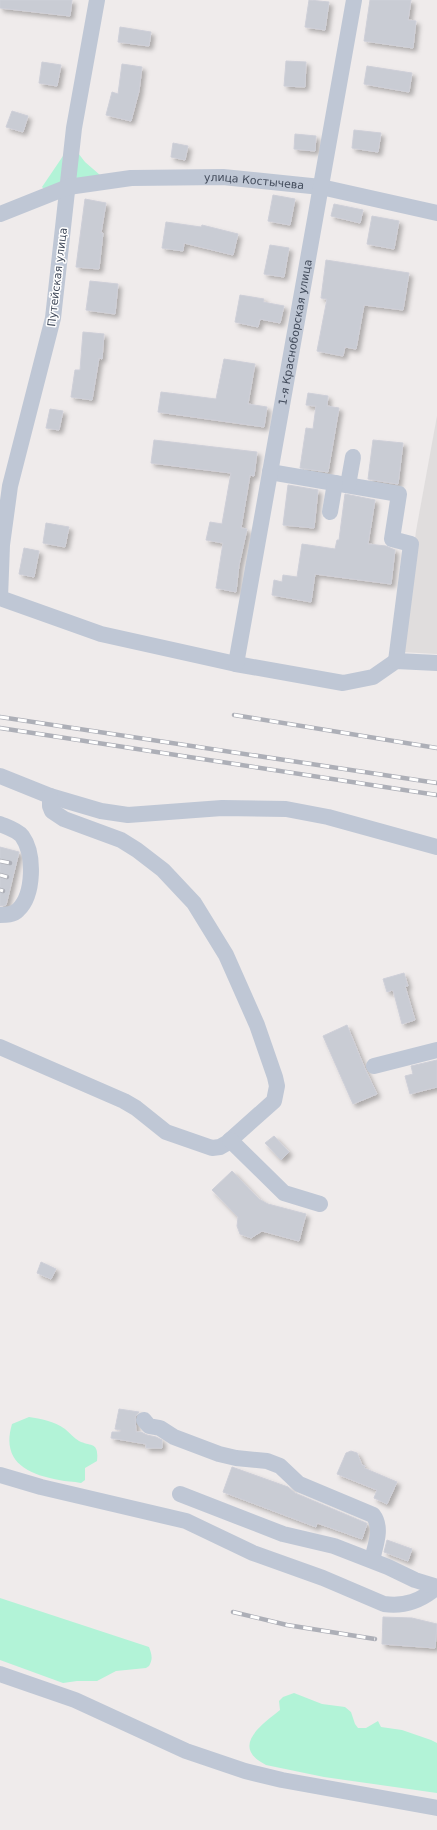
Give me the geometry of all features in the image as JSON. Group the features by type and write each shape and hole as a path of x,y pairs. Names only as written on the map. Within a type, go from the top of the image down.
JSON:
{"street":[{"name":"Путейская улица","path":"0,598 5,486 53,318 74,128 97,0"},
{"name":"1-я Красноборская улица","path":"236,664 354,0"},
{"name":"улица Костычева","path":"0,214 68,187 132,178 223,177 321,187 437,213"},
{"path":"330,512 352,457"},
{"path":"270,472 398,494 392,539 411,544 396,661"},
{"path":"0,598 101,634 236,664 343,683 372,677 396,661 437,663"},
{"path":"0,776 50,796 101,811 128,815 222,808 298,810 437,847"},
{"path":"0,1047 124,1101 136,1108 166,1132 212,1148 220,1147 230,1140 274,1101 277,1086 257,1025 226,956 194,903 163,870 121,840 74,823 57,815 50,806 50,796"},
{"path":"0,824 7,826 21,836 30,856 32,872 26,897 22,905 17,911 10,914 0,915"},
{"path":"374,1066 437,1050"},
{"path":"230,1140 284,1193 320,1204"},
{"path":"144,1420 149,1426 160,1428 174,1437 219,1454 236,1458 267,1461 280,1466 299,1484 373,1515 378,1524 378,1530 372,1560"},
{"path":"0,1475 48,1488 186,1520 253,1553 323,1578 384,1604 393,1605 413,1603 430,1594 437,1587 415,1580 372,1560 328,1544 284,1534 180,1494"},
{"path":"0,1674 75,1700 186,1751 245,1771 282,1780 437,1808"}],"shaded area":[{"path":"437,416 437,654 402,652 416,531"}],"green space":[{"path":"75,149 85,162 100,175 73,182"},
{"path":"63,156 62,184 46,191 42,187"},
{"path":"29,1417 52,1422 65,1429 79,1441 95,1447 97,1450 97,1461 85,1468 85,1480 81,1483 62,1481 36,1474 19,1464 13,1456 10,1448 12,1424"},
{"path":"0,1598 149,1647 152,1657 150,1664 146,1668 116,1671 97,1681 63,1683 0,1660"},
{"path":"294,1693 322,1704 345,1707 351,1712 358,1728 366,1728 378,1721 381,1727 402,1730 437,1743 437,1793 324,1777 266,1765 255,1758 250,1751 252,1736 265,1722 280,1710 279,1701 283,1697"}],"building":[{"path":"0,0 72,0 70,16 0,8"},
{"path":"309,0 329,2 325,30 305,27"},
{"path":"370,0 411,0 408,20 416,21 413,48 364,41"},
{"path":"120,27 151,32 149,46 118,42"},
{"path":"286,61 306,62 305,87 284,86"},
{"path":"42,62 61,65 57,86 39,83"},
{"path":"122,64 142,67 139,91 131,121 106,115 112,92 118,94"},
{"path":"367,66 412,73 409,92 364,84"},
{"path":"12,111 28,116 23,132 6,127"},
{"path":"354,130 381,133 378,152 352,148"},
{"path":"295,134 316,136 315,151 294,149"},
{"path":"173,143 188,146 185,160 171,157"},
{"path":"273,195 295,199 290,225 268,221"},
{"path":"85,199 106,203 101,233 103,233 99,269 76,267"},
{"path":"334,204 363,210 360,223 331,216"},
{"path":"372,216 399,221 394,249 367,244"},
{"path":"166,222 201,227 202,225 238,234 233,255 184,243 183,251 162,248"},
{"path":"270,245 289,248 284,277 264,274"},
{"path":"326,260 409,273 403,310 364,305 356,349 345,347 343,356 317,351 327,299 321,298"},
{"path":"90,281 118,284 115,314 86,310"},
{"path":"240,295 264,299 263,302 284,306 280,323 260,319 258,327 235,322"},
{"path":"83,332 104,334 102,359 99,358 92,400 71,397 75,370 80,370"},
{"path":"224,359 255,364 248,404 267,407 264,427 158,412 161,392 216,399"},
{"path":"308,393 328,396 327,406 339,408 328,472 300,468 306,428 313,429 316,406 306,405"},
{"path":"50,409 63,411 59,430 46,428"},
{"path":"154,440 257,452 254,476 250,475 241,528 247,529 239,565 236,592 216,588 223,543 206,540 210,522 222,524 231,473 151,463"},
{"path":"373,440 403,443 398,484 368,479"},
{"path":"288,485 318,490 314,528 283,525"},
{"path":"345,494 375,500 368,544 386,546 395,550 391,584 315,574 311,602 272,595 274,580 282,582 283,575 297,577 302,544 335,549 337,540 339,540"},
{"path":"46,523 69,527 65,547 43,543"},
{"path":"24,548 39,551 34,577 19,574"},
{"path":"0,847 19,852 6,905 0,906"},
{"path":"404,973 408,986 405,986 415,1020 402,1024 393,990 387,992 383,979"},
{"path":"347,1025 377,1094 353,1104 323,1036"},
{"path":"437,1060 437,1087 410,1094 405,1076 413,1074 411,1066"},
{"path":"274,1136 289,1152 281,1160 265,1143"},
{"path":"232,1171 259,1199 268,1204 306,1214 299,1241 262,1231 251,1238 240,1234 237,1226 238,1217 212,1190"},
{"path":"41,1262 56,1269 51,1279 37,1273"},
{"path":"119,1409 139,1412 135,1417 136,1432 141,1432 162,1440 162,1448 146,1448 146,1444 111,1438 112,1432 120,1432 121,1430 115,1429"},
{"path":"351,1451 357,1453 362,1465 365,1466 364,1468 397,1482 387,1504 374,1498 377,1490 337,1474 346,1453"},
{"path":"232,1467 288,1487 295,1493 366,1523 367,1524 362,1539 317,1523 316,1527 223,1492"},
{"path":"387,1540 412,1549 408,1561 384,1552"},
{"path":"383,1617 412,1618 437,1624 435,1648 382,1644"}],"railway":[{"path":"234,715 437,748"},
{"path":"0,717 437,783"},
{"path":"0,728 437,795"},
{"path":"0,861 10,863"},
{"path":"0,875 7,877"},
{"path":"233,1612 287,1625 375,1639"}]}
